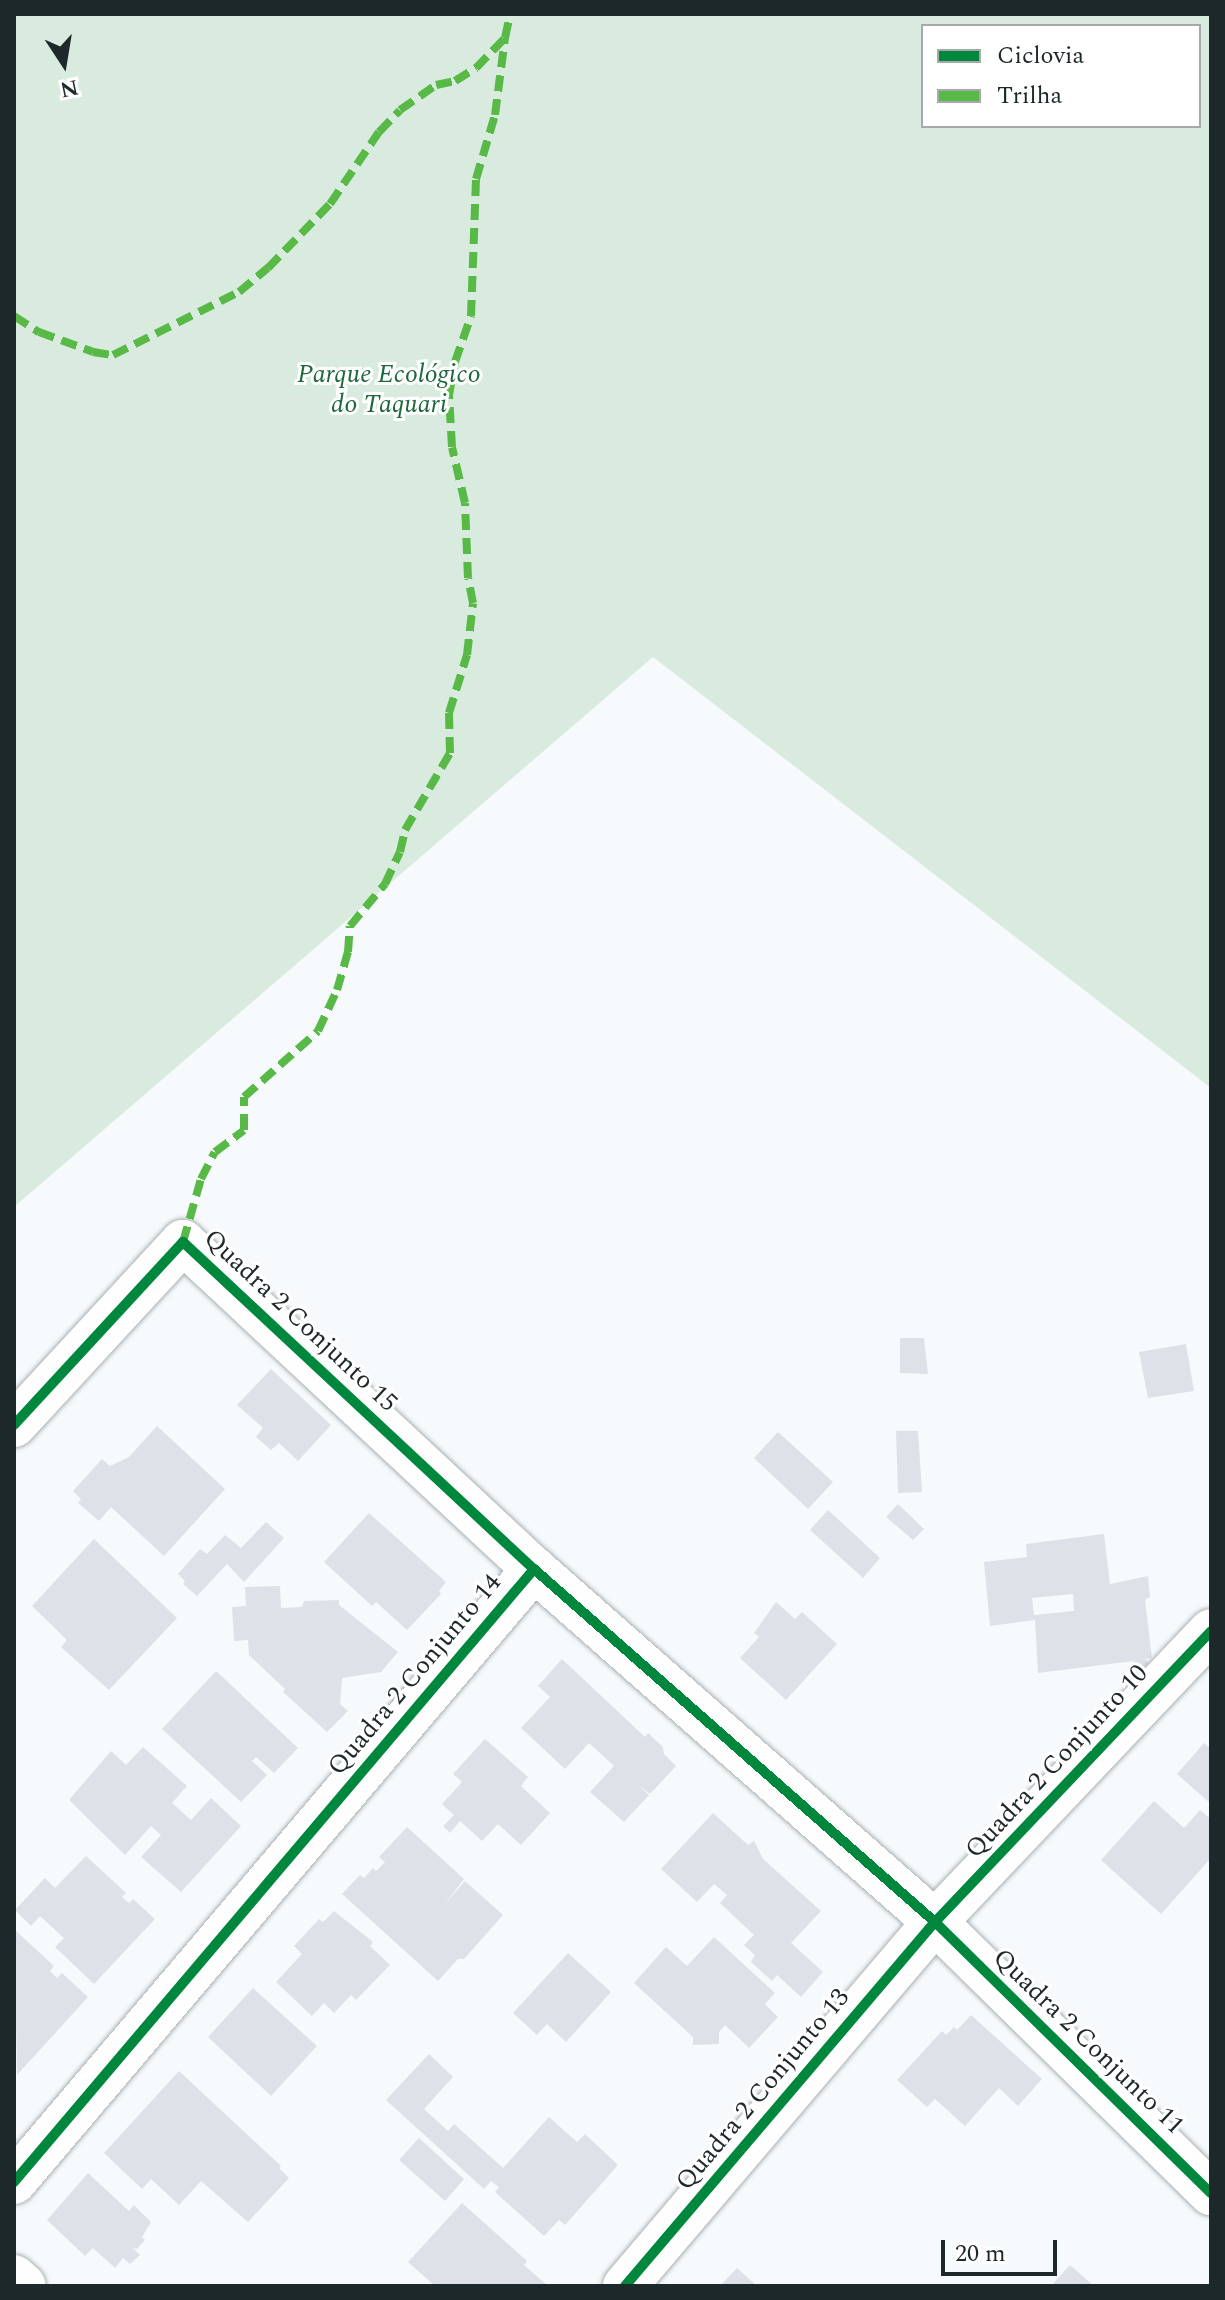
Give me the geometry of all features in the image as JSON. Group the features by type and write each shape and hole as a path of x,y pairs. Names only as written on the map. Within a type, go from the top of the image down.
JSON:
{"street":[{"name":"Quadra 2 Conjunto 15","path":"14,1425 183,1242 534,1569"},
{"name":"Quadra 2 Conjunto 14","path":"14,2182 534,1569 935,1922"},
{"name":"Quadra 2 Conjunto 10","path":"935,1922 1211,1631"},
{"name":"Quadra 2 Conjunto 11","path":"935,1922 1211,2193"},
{"name":"Quadra 2 Conjunto 13","path":"625,2286 935,1922"},
{"path":"14,2277 24,2286"}],"green space":[{"name":"Parque Ecológico do Taquari","path":"14,14 1211,14 1211,1088 653,657 14,1207"}],"building":[{"path":"900,1338 924,1338 928,1374 900,1373"},
{"path":"1186,1344 1194,1391 1148,1398 1139,1352"},
{"path":"271,1369 331,1425 298,1461 279,1443 271,1450 256,1437 263,1428 237,1405"},
{"path":"157,1426 225,1489 164,1556 111,1507 99,1521 78,1503 81,1499 73,1491 102,1459 110,1466 129,1457"},
{"path":"896,1431 918,1431 922,1492 898,1493"},
{"path":"778,1432 833,1482 808,1509 754,1458"},
{"path":"898,1504 924,1529 913,1540 886,1517"},
{"path":"828,1510 880,1558 863,1578 810,1530"},
{"path":"369,1513 446,1582 439,1591 441,1594 407,1630 376,1602 372,1606 324,1562"},
{"path":"266,1522 284,1538 244,1582 227,1564 197,1596 183,1584 185,1581 178,1574 200,1549 207,1554 225,1535 241,1548"},
{"path":"1104,1534 1110,1584 1148,1576 1150,1597 1145,1600 1152,1658 1145,1659 1149,1663 1135,1678 1127,1669 1134,1661 1038,1673 1035,1620 990,1626 984,1562 1027,1557 1026,1544","holes":["1073,1594 1074,1611 1034,1615 1032,1598"]},
{"path":"94,1539 177,1618 109,1690 61,1647 67,1640 32,1606"},
{"path":"280,1586 281,1608 302,1607 304,1601 339,1600 339,1605 398,1652 381,1672 342,1678 340,1704 348,1711 327,1732 283,1692 285,1689 249,1655 248,1640 234,1641 232,1607 246,1606 245,1587"},
{"path":"776,1602 795,1619 802,1612 837,1644 786,1700 740,1658 759,1637 754,1633"},
{"path":"562,1659 645,1737 648,1733 663,1747 664,1754 676,1766 650,1794 637,1784 649,1795 624,1822 590,1792 614,1766 589,1743 565,1769 521,1728 550,1697 538,1686"},
{"path":"216,1671 298,1748 274,1773 256,1757 252,1761 267,1775 241,1802 162,1729"},
{"path":"485,1739 528,1777 521,1786 550,1813 521,1845 498,1824 482,1841 460,1821 450,1833 443,1826 454,1815 442,1804 462,1782 453,1774"},
{"path":"1204,1743 1211,1749 1211,1804 1177,1774"},
{"path":"143,1747 187,1786 172,1803 191,1820 211,1798 241,1826 181,1892 141,1857 161,1835 151,1826 125,1855 69,1800 111,1751 126,1765"},
{"path":"1154,1801 1184,1828 1200,1810 1211,1819 1211,1858 1161,1914 1101,1860"},
{"path":"713,1813 748,1845 754,1841 763,1859 821,1911 791,1943 823,1972 801,1997 777,1975 772,1981 751,1962 755,1955 744,1945 754,1935 720,1903 727,1895 714,1884 697,1902 661,1869"},
{"path":"407,1827 464,1879 444,1905 465,1881 503,1915 464,1959 458,1959 438,1981 342,1894 360,1875 364,1878 373,1868 376,1871 385,1862 379,1857"},
{"path":"86,1856 126,1893 122,1897 129,1903 133,1899 155,1919 94,1984 55,1947 64,1938 40,1916 31,1926 15,1910 45,1878 55,1888"},
{"path":"334,1911 373,1942 370,1946 390,1965 356,2000 351,1995 334,2013 324,2003 312,2016 276,1982 302,1954 294,1946 319,1919 323,1922"},
{"path":"14,1929 54,1966 50,1971 57,1978 62,1973 88,1997 17,2075"},
{"path":"714,1937 775,1993 765,2004 778,2017 749,2048 725,2025 719,2032 719,2044 693,2045 693,2037 634,1983 666,1947 687,1966"},
{"path":"568,1953 611,1992 566,2042 547,2024 537,2035 513,2013"},
{"path":"253,1988 317,2046 271,2096 208,2037"},
{"path":"971,2015 1042,2079 1018,2106 999,2088 965,2126 935,2099 927,2107 897,2080 942,2031 946,2035 954,2027 957,2030"},
{"path":"429,2054 453,2077 424,2109 448,2131 454,2124 503,2168 549,2117 577,2142 585,2134 618,2165 565,2225 559,2220 544,2236 495,2192 499,2187 491,2181 484,2189 386,2100"},
{"path":"179,2071 281,2166 279,2168 289,2178 248,2222 201,2181 179,2205 151,2179 142,2189 104,2153"},
{"path":"419,2138 464,2179 445,2201 399,2160"},
{"path":"88,2173 129,2211 134,2205 151,2222 142,2237 145,2240 137,2249 133,2248 140,2255 130,2264 123,2258 115,2268 93,2248 85,2256 47,2220"},
{"path":"462,2203 527,2261 524,2265 548,2286 435,2286 408,2262"},
{"path":"1070,2265 1094,2286 1051,2286"},
{"path":"737,2268 757,2286 720,2286"}],"marked path":[{"path":"14,316 39,332 93,352 113,355 239,292 268,268 330,204 379,132 400,110 436,85 455,81 476,68 505,38 510,14"},
{"path":"183,1242 201,1179 215,1152 244,1130 244,1097 318,1031 337,990 348,952 350,926 385,884 400,852 405,830 450,753 449,713 467,655 473,603 468,578 465,503 452,447 449,395 455,362 471,316 476,179 495,115 505,38"}],"cycle path":[{"path":"14,1425 183,1242 534,1569 935,1922 1211,2193"},
{"path":"14,2182 534,1569"},
{"path":"625,2286 935,1922 1211,1631"}]}
